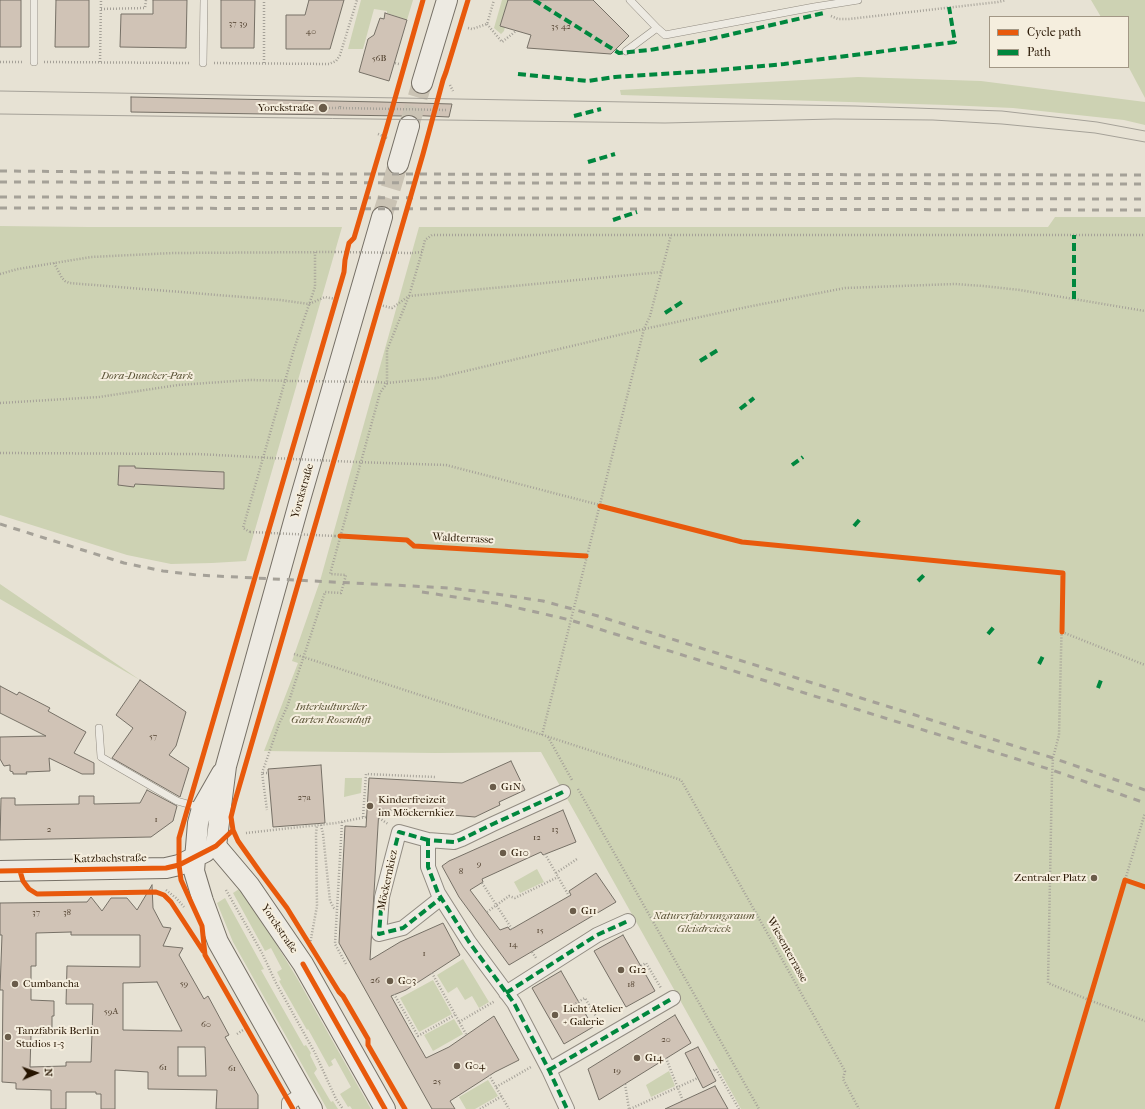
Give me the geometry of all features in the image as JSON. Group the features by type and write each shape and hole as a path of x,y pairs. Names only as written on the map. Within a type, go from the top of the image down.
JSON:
{"main road":[{"path":"422,83 447,0"},
{"path":"398,164 409,126"},
{"name":"Yorckstraße","path":"382,217 301,496 226,766 216,846 249,885 303,964 385,1109"},
{"name":"Yorckstraße","path":"226,766 202,808 198,823 194,871 218,942 308,1101"},
{"name":"Katzbachstraße","path":"0,871 166,868 178,865 216,846"}],"street":[{"name":"Möckernkiez","path":"441,898 403,928 379,934 382,897 399,832 428,840 454,842 563,792"},
{"path":"428,840 428,867 441,898 469,942 514,1003 549,1070 567,1109"},
{"path":"506,993 598,935 628,921"},
{"path":"549,1070 670,1000"},
{"name":"Yorckstraße","path":"289,1109 290,1104 308,1101"}],"lane":[{"path":"34,0 34,62"},
{"path":"203,63 204,0"},
{"path":"630,0 665,36 858,0"},
{"path":"626,51 657,28"},
{"path":"99,728 101,757 177,801 202,808"}],"path":[{"path":"100,62 101,0"},
{"path":"101,8 145,8 146,0"},
{"path":"264,0 264,64"},
{"path":"487,24 494,0"},
{"path":"814,7 838,19 849,19 1006,0"},
{"path":"468,28 472,29 487,24"},
{"path":"487,24 502,42 516,31"},
{"path":"395,62 399,64"},
{"path":"450,85 453,92"},
{"path":"390,115 395,101"},
{"path":"432,116 436,102"},
{"path":"322,108 340,107 447,110"},
{"path":"382,144 386,130"},
{"path":"542,735 644,329 650,316 670,235"},
{"path":"267,810 262,773 304,658 325,592 341,593 346,575 330,574 380,393 387,383 387,350 409,296 426,240 432,236 1145,235"},
{"path":"392,261 397,246"},
{"path":"345,260 348,249"},
{"path":"264,457 295,346 315,287 315,252"},
{"path":"0,274 18,269 91,257 173,253 422,252"},
{"path":"54,263 62,278 69,283 280,300 309,304 325,297 335,299"},
{"path":"380,306 392,308 409,296 661,272"},
{"path":"0,403 99,397 185,385 250,380 387,383 436,378 644,329 845,288 939,284 983,286 1020,290 1145,311"},
{"path":"333,307 337,292"},
{"path":"377,313 382,298"},
{"path":"355,389 360,374"},
{"path":"308,390 313,375"},
{"path":"286,466 291,451"},
{"path":"0,453 198,454 446,465 742,542 1063,573 1059,735 1053,758 1052,776 1048,983 1145,1021"},
{"path":"333,465 335,458"},
{"path":"311,542 315,526"},
{"path":"264,542 269,527"},
{"path":"1062,632 1145,665"},
{"path":"294,654 548,737 759,1109"},
{"path":"262,773 267,773"},
{"path":"246,832 321,825 365,817 366,774 435,777"},
{"path":"1057,1109 1145,813"},
{"path":"342,822 335,944 346,964"},
{"path":"310,945 317,906 317,825"},
{"path":"321,825 330,901 336,909"},
{"path":"545,854 569,896"},
{"path":"556,873 577,858"},
{"path":"487,912 509,896 515,898 558,877"},
{"path":"1125,880 1145,887"},
{"path":"482,883 512,929"},
{"path":"221,894 231,887"},
{"path":"226,890 262,953 276,984 316,1052 336,1099 343,1109"},
{"path":"166,895 176,898 184,908"},
{"path":"306,938 313,950"},
{"path":"636,969 646,963 670,1000"},
{"path":"432,973 466,1034"},
{"path":"394,994 418,1036 456,1015"},
{"path":"573,1005 586,998 607,1036"},
{"path":"459,1022 477,1012"},
{"path":"243,1021 251,1035"},
{"path":"237,1034 248,1028"},
{"path":"666,1058 683,1101"},
{"path":"711,1072 716,1069 739,1109"},
{"path":"496,1088 519,1074"},
{"path":"489,1075 509,1109"},
{"path":"625,1084 629,1109 698,1078"},
{"path":"480,1109 502,1096"}],"green space":[{"path":"361,0 413,0 407,20 387,13 387,11 374,9 363,49 348,49"},
{"path":"502,0 508,0 500,26 505,27 501,34 494,28"},
{"path":"1091,0 1145,0 1145,98 1129,68 1129,16 1100,16"},
{"path":"858,77 981,81 1145,102 1145,125 1124,120 1013,108 621,95 620,90"},
{"path":"1055,217 1145,217 1145,1109 741,1109 541,752 435,753 264,751 298,663 292,661 320,581 419,227 1048,227"},
{"name":"Dora-Duncker-Park","path":"0,226 342,227 246,561 171,564 127,555 0,515"},
{"path":"0,584 140,680 0,599"},
{"path":"345,778 362,778 361,793 344,797"},
{"path":"537,869 544,882 520,893 514,882"},
{"path":"239,889 275,942 297,978 371,1109 352,1109 350,1106 348,1107 340,1094 351,1087 335,1058 331,1061 333,1065 329,1067 279,981 281,980 277,972 282,969 271,948 265,951 233,893"},
{"path":"225,898 264,969 261,970 304,1046 306,1045 311,1053 310,1055 317,1069 314,1073 331,1102 333,1101 338,1109 327,1109 233,942 217,903"},
{"path":"463,959 489,1002 479,1008 472,996 465,1000 457,987 448,993 437,975"},
{"path":"433,980 452,1014 419,1032 400,998"},
{"path":"454,1019 463,1034 433,1051 424,1035"},
{"path":"669,1071 675,1086 651,1097 646,1085"},
{"path":"488,1080 498,1096 475,1109 466,1109 459,1097"}],"building":[{"path":"0,0 21,0 21,47 0,47"},
{"path":"56,0 89,0 89,47 55,47"},
{"path":"153,0 187,0 186,48 120,47 121,14 153,14"},
{"path":"221,0 255,0 254,48 221,48"},
{"path":"309,0 344,0 330,49 286,49 286,15 305,15"},
{"path":"508,0 593,0 629,36 611,54 527,48 531,35 500,26"},
{"path":"385,13 407,20 389,81 359,72 368,39 374,35 380,18 384,19"},
{"path":"131,97 452,104 449,117 407,115 131,112"},
{"path":"119,466 224,472 224,489 135,484 134,487 118,485"},
{"path":"140,680 186,712 176,746 169,755 189,768 180,797 112,758 133,728 116,715"},
{"path":"0,686 17,695 19,692 50,708 48,711 86,732 74,753 94,763 94,774 82,774 49,758 50,771 13,774 13,772 10,771 10,765 4,766 0,759 0,737 46,736 0,713"},
{"path":"511,761 525,790 499,802 500,805 475,817 379,809 370,960 400,942 443,923 460,955 406,990 391,996 426,1058 449,1047 494,1016 519,1060 495,1072 450,1101 455,1109 432,1109 339,943 345,826 366,827 369,778 462,783"},
{"path":"321,765 325,823 273,827 268,769"},
{"path":"147,790 177,806 173,821 151,837 0,840 1,798 15,798 15,805 79,804 79,796 94,796 94,804 140,803"},
{"path":"563,810 576,842 543,855 541,852 482,879 483,882 470,890 500,930 508,927 510,930 571,895 569,891 596,873 616,902 509,965 459,897 442,866 449,861"},
{"path":"152,885 153,908 163,927 171,928 163,946 183,948 179,955 204,999 208,996 229,1035 225,1037 258,1095 258,1109 216,1109 217,1090 148,1089 148,1072 115,1070 115,1109 101,1109 101,1094 96,1094 96,1092 66,1092 66,1109 51,1109 51,1090 16,1089 16,1083 2,1082 3,990 0,990 2,935 0,935 0,903 87,902 91,897 102,911 111,898 127,898 137,910","holes":["71,932 71,935 140,935 140,967 67,966 66,1004 93,1004 91,1062 66,1062 66,1066 30,1067 31,1035 52,1035 52,1016 54,1016 54,1001 31,1000 31,966 36,966 36,933","157,982 182,1031 123,1030 123,983","178,1047 205,1047 206,1076 178,1076"]},
{"name":"G12","path":"623,935 655,991 626,1007 594,951"},
{"path":"561,971 593,1027 564,1044 532,988"},
{"name":"G14","path":"675,1015 691,1043 599,1100 588,1069"},
{"path":"698,1047 716,1081 703,1088 685,1053"},
{"path":"715,1086 728,1109 665,1109"}],"tunnel":[{"path":"409,126 422,83"},
{"path":"382,217 398,164"}],"tram line":[{"path":"0,91 856,106 1002,111 1097,122 1145,131"},
{"path":"0,114 665,123 834,119 933,120 1002,124 1095,133 1145,142"}],"railway":[{"path":"0,171 343,174 1145,175"},
{"path":"0,182 1145,184"},
{"path":"0,197 1145,199"},
{"path":"0,208 1145,210"},
{"path":"0,524 124,563 163,571 197,575 450,588 543,601 598,616 1053,758 1145,790"},
{"path":"422,592 501,604 570,620 1052,770 1145,803"}],"marked path":[{"path":"534,0 619,53 650,50 706,40 824,13"},
{"path":"518,74 588,81 615,77 784,64 955,42 949,7"},
{"path":"574,116 601,109"},
{"path":"588,162 615,154"},
{"path":"613,220 637,212"},
{"path":"1074,235 1074,299"},
{"path":"665,313 685,300"},
{"path":"700,361 718,350"},
{"path":"740,409 754,398"},
{"path":"792,465 803,457"},
{"path":"854,526 861,518"},
{"path":"918,581 924,575"},
{"path":"988,634 994,627"},
{"path":"1039,664 1043,656"},
{"path":"1098,688 1101,680"},
{"path":"563,792 454,842 428,840 428,867 438,893 469,942 514,1003 549,1070 567,1109"},
{"path":"428,840 399,832 382,897 379,934 403,928 441,898"},
{"path":"506,993 597,935 628,921"},
{"path":"549,1070 673,998"}],"cycle path":[{"path":"293,1109 205,955 202,926 181,880 179,865 179,838 344,272 349,243 354,238 423,0"},
{"path":"405,1109 368,1045 368,1039 343,996 339,992 287,908 238,841 233,830 231,817 423,154 443,80 468,0"},
{"path":"600,506 742,542 1063,573 1062,632"},
{"name":"Waldterrasse","path":"340,536 407,540 414,546 586,556"},
{"path":"0,871 166,868 179,865 216,846 233,830"},
{"path":"20,871 23,881 29,889 37,894 156,892 164,895 171,902 203,951"},
{"path":"1057,1109 1125,880 1145,887"},
{"path":"303,964 385,1109"}],"place":[{"name":"Yorckstraße","path":"323,108"},
{"name":"G1N","path":"493,787"},
{"name":"Kinderfreizeit im Möckernkiez","path":"370,806"},
{"name":"G10","path":"503,853"},
{"name":"Zentraler Platz","path":"1094,878"},
{"name":"G11","path":"573,911"},
{"name":"G12","path":"621,970"},
{"name":"G03","path":"390,981"},
{"name":"Cumbancha","path":"15,984"},
{"name":"Licht Atelier + Galerie","path":"555,1015"},
{"name":"Tanzfabrik Berlin Studios 1-3","path":"8,1037"},
{"name":"G14","path":"637,1058"},
{"name":"G04","path":"457,1066"}],"park label":[{"name":"Interkultureller Garten Rosenduft","path":"331,713"},
{"name":"Naturerfahrungsraum Gleisdreieck","path":"704,922"}]}
